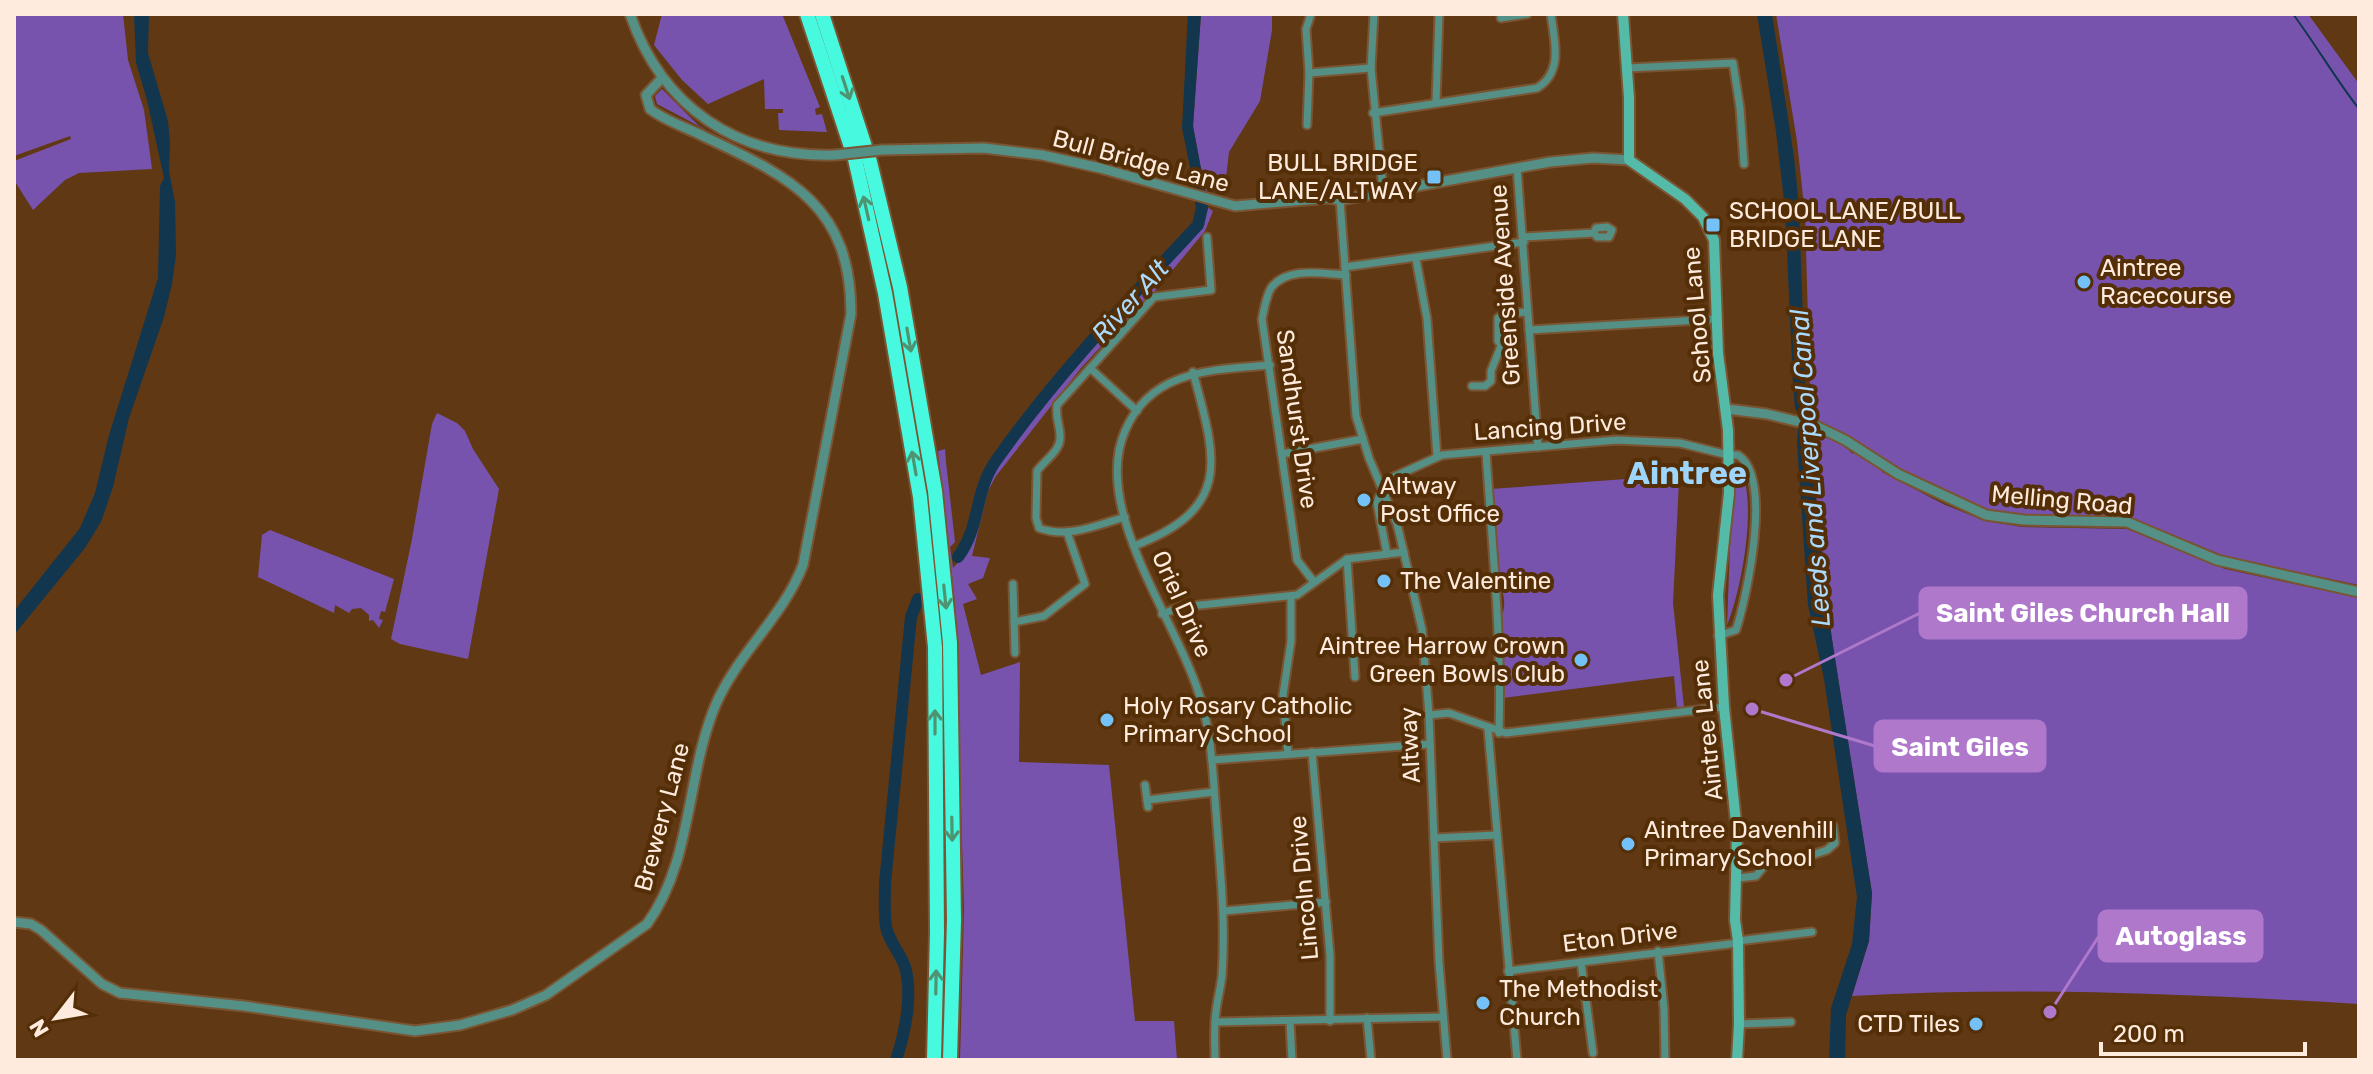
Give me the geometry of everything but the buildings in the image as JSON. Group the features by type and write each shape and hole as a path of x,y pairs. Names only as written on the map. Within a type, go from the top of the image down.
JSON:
{"highway":[{"path":"807,14 855,159 885,293 920,497 935,647 937,932 934,1060"},
{"path":"822,14 870,162 898,277 935,491 950,643 954,920 950,1060"}],"main road":[{"path":"1623,14 1629,160"},
{"name":"School Lane","path":"1629,160 1674,190 1703,217 1714,240 1716,319 1727,409"},
{"name":"Aintree Lane","path":"1727,409 1729,493 1718,595 1718,636 1735,799 1737,1060"}],"street":[{"name":"Bull Bridge Lane","path":"630,14 642,46 662,78 698,114 734,136 781,151 835,155 882,150 984,148 1042,155 1244,207 1329,198 1340,200 1383,190 1578,159 1629,160"},
{"path":"1374,14 1371,68 1373,113 1383,190"},
{"path":"1436,102 1439,14"},
{"path":"1501,18 1527,14"},
{"path":"1373,113 1526,92 1546,83 1557,59 1551,14"},
{"path":"1307,125 1309,73 1306,29 1310,17"},
{"path":"1627,68 1733,63 1744,164"},
{"path":"1309,73 1371,68"},
{"name":"Brewery Lane","path":"14,922 31,924 41,930 102,984 120,993 244,1006 415,1031 460,1025 530,1003 628,940 647,924 672,877 699,756 716,704 750,646 787,600 803,565 851,314 851,280 844,252 821,213 788,180 650,109 646,95 662,78"},
{"name":"Greenside Avenue","path":"1517,168 1538,447"},
{"name":"Altway","path":"1340,200 1356,412 1404,552 1422,629 1447,1060"},
{"name":"Sandhurst Drive","path":"1314,582 1297,560 1262,319 1271,288 1285,278 1301,273 1346,271 1458,250 1594,233"},
{"path":"1125,517 1067,532 1039,528 1036,518 1037,471 1058,448 1061,437 1055,419 1057,405 1154,297 1211,290 1207,242 1195,248"},
{"path":"1416,259 1427,319 1437,457"},
{"path":"1472,386 1485,386 1491,381 1491,371 1503,347 1498,341 1498,318 1504,314 1527,312"},
{"path":"1529,330 1716,319"},
{"name":"Oriel Drive","path":"1215,1060 1224,911 1212,760 1202,704 1188,665 1162,614 1134,546 1116,472 1117,454 1125,430 1137,411 1157,391 1193,372 1270,365"},
{"path":"1090,368 1137,411"},
{"path":"1134,546 1176,527 1195,509 1208,490 1212,467 1211,443 1193,372"},
{"name":"Melling Road","path":"1727,409 1767,414 1812,425 1845,440 1898,474 1986,515 2024,520 2127,522 2217,560 2359,592"},
{"path":"1282,454 1363,439"},
{"name":"Lancing Drive","path":"1380,483 1437,457 1538,447 1649,440 1680,443 1728,455"},
{"path":"1486,452 1496,592 1499,733"},
{"name":"Aintree Lane","path":"1718,636 1736,630 1752,562 1754,506 1749,466 1738,455 1728,455"},
{"path":"1385,494 1379,497 1377,503 1387,554"},
{"path":"1014,622 1044,616 1085,584 1067,532"},
{"path":"1162,614 1181,607 1297,595 1347,559 1404,552"},
{"path":"1347,559 1355,677"},
{"path":"1013,584 1015,653"},
{"path":"1288,753 1283,695 1291,641 1291,596"},
{"path":"1429,715 1449,713 1499,733 1555,729 1724,707"},
{"path":"1488,729 1517,1060"},
{"path":"1212,760 1430,744"},
{"name":"Lincoln Drive","path":"1312,752 1330,955 1330,1021"},
{"path":"1145,785 1148,803 1214,792"},
{"path":"1738,878 1756,876 1769,860 1827,850 1835,843 1833,826"},
{"path":"1434,838 1497,835"},
{"path":"1224,911 1326,902"},
{"name":"Eton Drive","path":"1508,971 1812,932"},
{"path":"1658,951 1665,1060"},
{"path":"1581,962 1593,1053"},
{"path":"1215,1022 1443,1017"},
{"path":"1367,1018 1371,1060"},
{"path":"1290,1022 1292,1060"},
{"path":"1739,1024 1791,1022"}],"shaded area":[{"path":"14,14 123,14 128,60 144,110 152,169 79,173 65,180 33,210 14,180 14,161 71,139 70,136 14,156"},
{"path":"662,14 782,14 820,107 815,109 816,115 822,114 827,132 779,130 778,113 783,113 783,109 765,109 764,79 708,104 682,80 654,45"},
{"path":"1201,14 1272,14 1260,101 1229,152 1224,194 1205,190 1193,126"},
{"path":"1776,14 2308,14 2359,84 2359,585 2227,557 2132,518 2023,516 1984,510 1880,459 1882,472 1943,504 1985,521 2022,527 2127,529 2225,569 2359,598 2359,1004 2169,994 1979,992 1852,996 1869,941 1872,893 1832,640 1807,434 1832,438 1853,454 1853,441 1838,431 1811,423 1805,215 1797,141"},
{"path":"662,89 698,125 710,132 657,104 655,96"},
{"path":"1204,205 1213,211 1205,231 1151,296 1081,368 996,476 988,491 972,556 990,558 983,578 968,584 977,599 963,604 981,675 1020,662 1019,762 1109,765 1135,1021 1174,1021 1177,1060 960,1060 964,909 955,603 938,451 945,449 955,542 950,547 953,568 970,544 989,479 1002,456 1102,337 1156,277 1160,278 1157,275 1200,225 1206,225 1201,223"},
{"path":"437,413 457,423 465,431 499,489 468,659 400,644 391,639 432,424"},
{"path":"1736,462 1743,476 1748,518 1743,567 1727,625 1731,521"},
{"path":"1639,478 1679,481 1673,603 1684,707 1677,709 1674,676 1503,698 1500,619 1504,599 1496,580 1491,489"},
{"path":"270,530 394,579 385,612 381,611 379,619 383,620 379,628 373,620 369,621 369,615 361,608 352,609 349,613 335,605 334,613 258,577 262,535"}],"water":[{"path":"134,14 149,14 148,53 168,121 169,171 175,202 176,255 172,284 164,317 129,418 113,487 101,522 85,548 14,635 14,611 80,528 95,493 109,435 158,278 160,186 164,178 136,63"},
{"path":"1188,14 1201,14 1193,126 1205,190 1194,187 1182,128"},
{"name":"Leeds and Liverpool Canal","path":"1757,14 1772,14 1794,157 1799,207 1807,435 1813,466 1824,588 1872,893 1869,941 1846,1015 1845,1060 1829,1060 1831,1008 1852,944 1857,897 1824,679 1808,605 1785,208"}],"waterway":[{"path":"2293,14 2359,109"},
{"name":"River Alt","path":"958,557 971,533 988,474 995,462 1067,370 1198,225 1202,208 1196,172"},
{"name":"River Alt","path":"896,1060 905,1026 908,990 905,967 886,927 885,883 911,617 918,599"}],"place":[{"name":"BULL BRIDGE LANE/ALTWAY","path":"1434,177"},
{"name":"SCHOOL LANE/BULL BRIDGE LANE","path":"1713,225"},
{"name":"Aintree Racecourse","path":"2084,282"},
{"name":"Altway Post Office","path":"1364,500"},
{"name":"The Valentine","path":"1384,581"},
{"name":"Aintree Harrow Crown Green Bowls Club","path":"1581,660"},
{"name":"Saint Giles Church Hall","path":"1786,680"},
{"name":"Saint Giles","path":"1752,709"},
{"name":"Holy Rosary Catholic Primary School","path":"1107,720"},
{"name":"Aintree Davenhill Primary School","path":"1628,844"},
{"name":"The Methodist Church","path":"1483,1003"},
{"name":"Autoglass","path":"2050,1012"},
{"name":"CTD Tiles","path":"1976,1024"}],"district":[{"name":"Aintree","path":"1687,473"}]}
